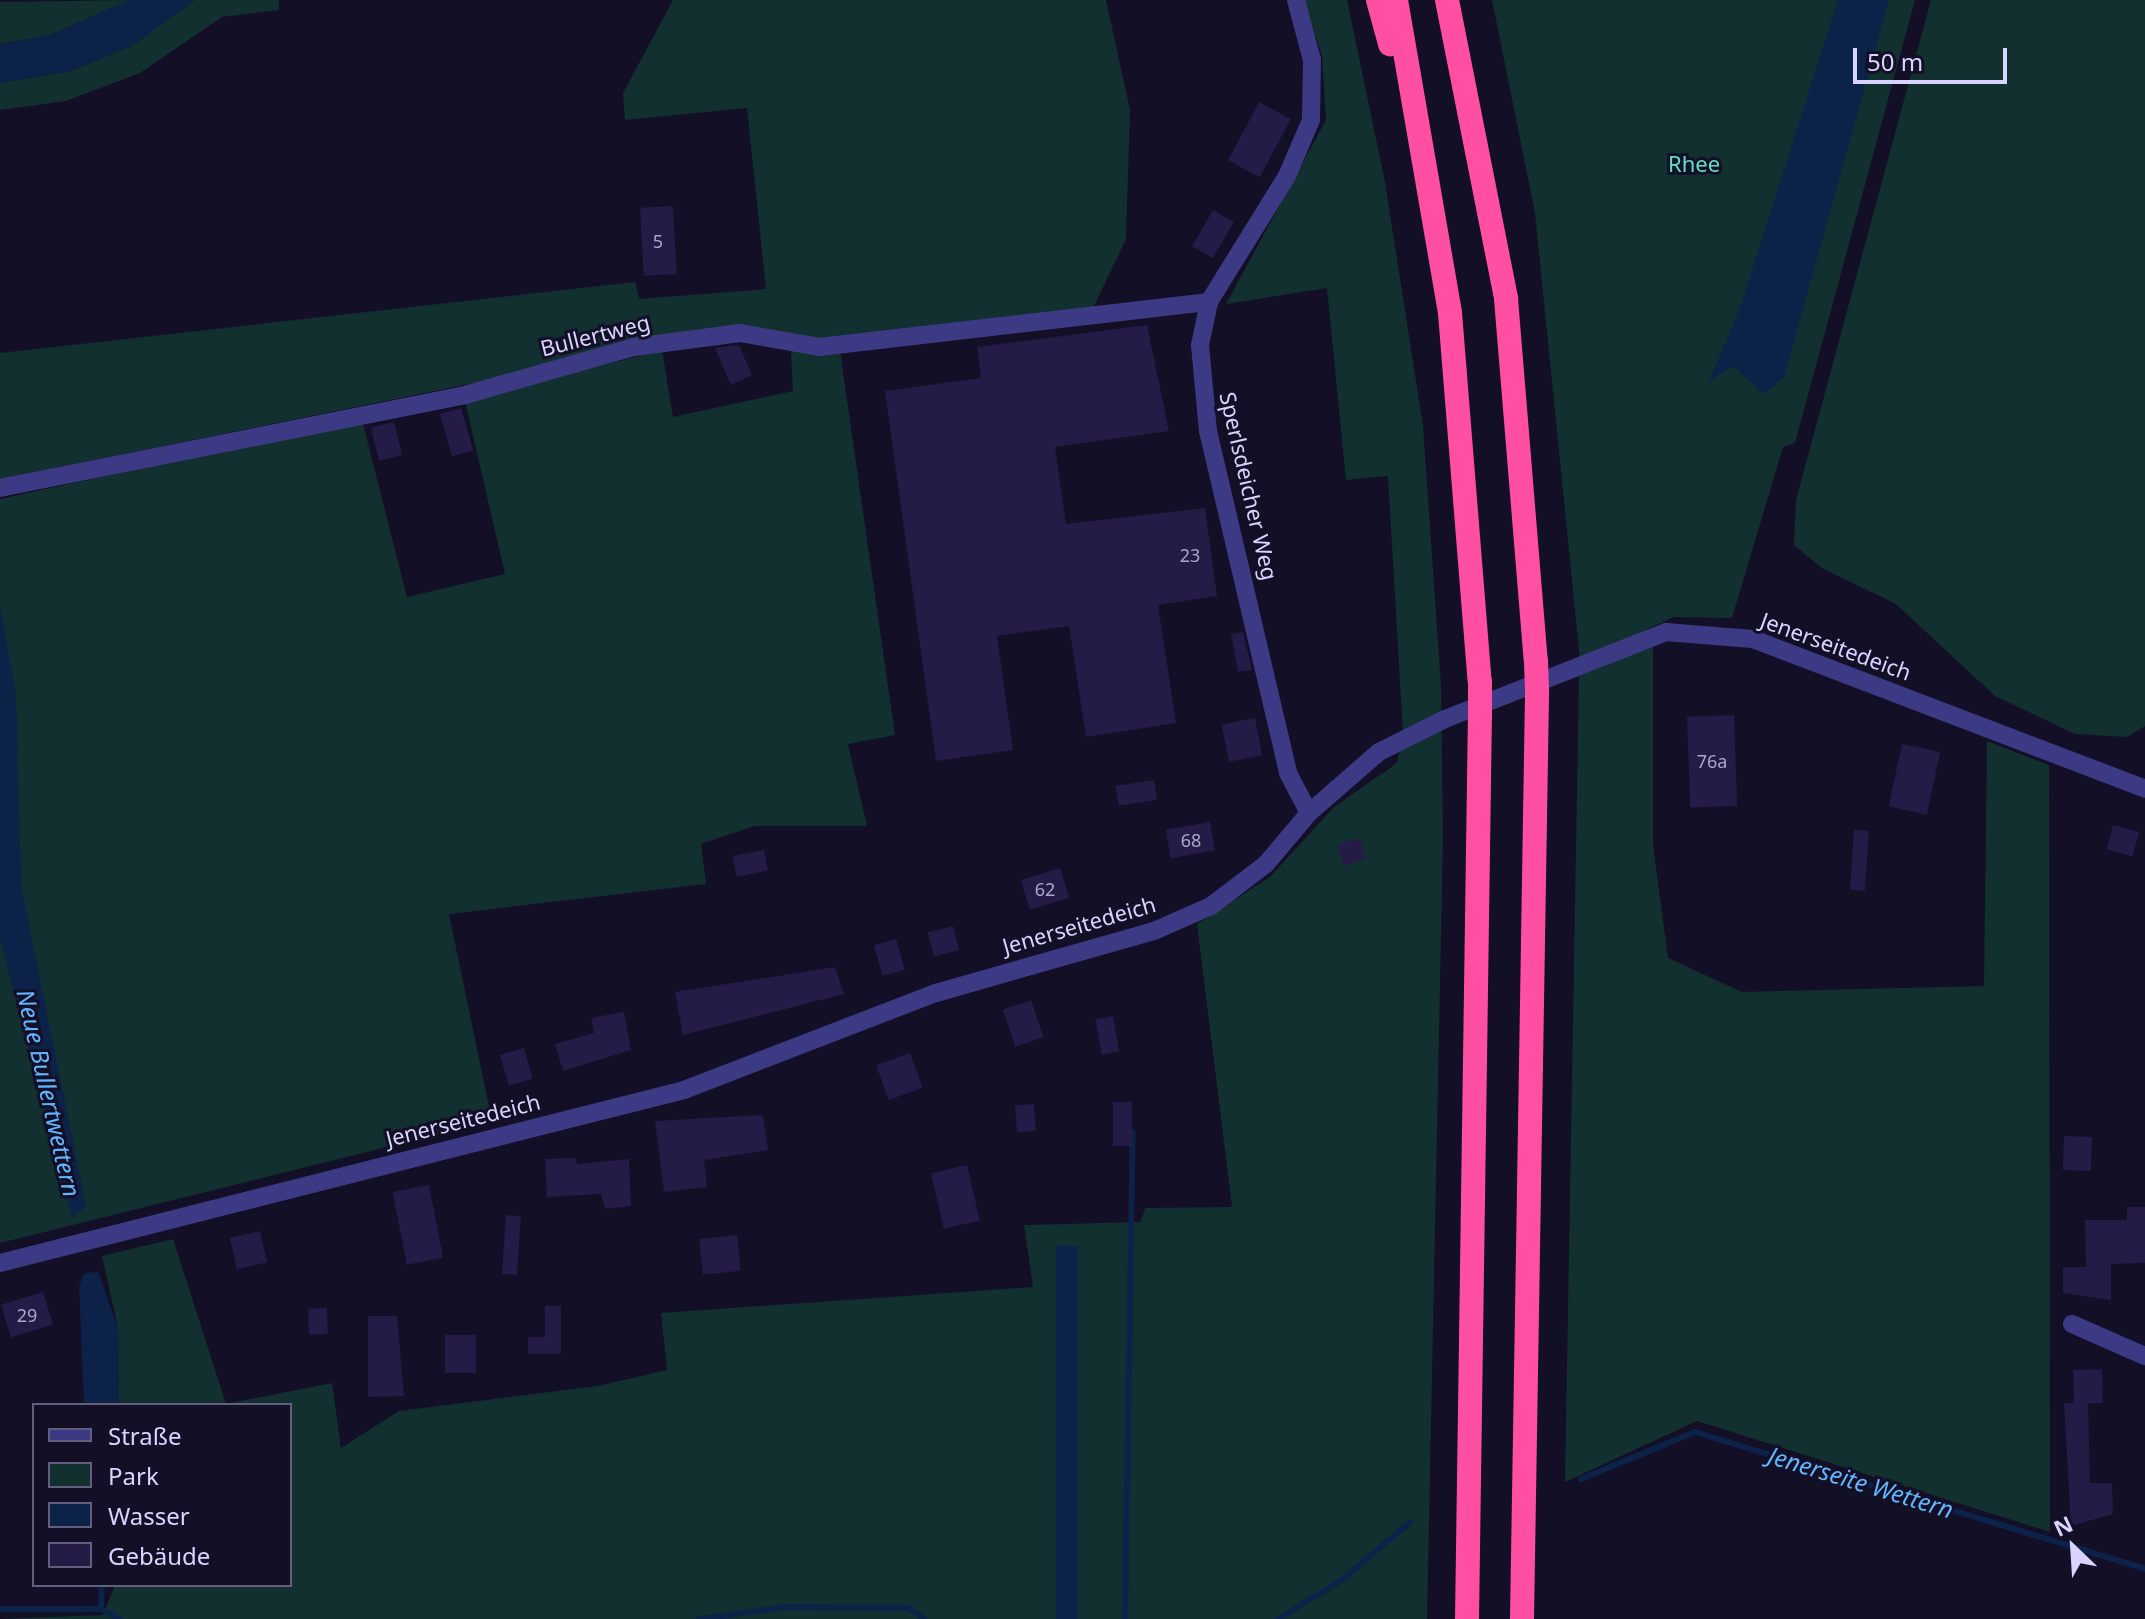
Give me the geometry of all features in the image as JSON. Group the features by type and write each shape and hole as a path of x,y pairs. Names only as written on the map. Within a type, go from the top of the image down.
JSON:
{"highway":[{"path":"1378,0 1425,169"},
{"path":"1396,0 1425,169 1465,445 1480,682 1467,1619"},
{"path":"1447,0 1506,299 1536,661 1522,1619"}],"street":[{"name":"Sperlsdeicher Weg","path":"1296,0 1312,60 1311,120 1287,176 1209,302 1200,345 1208,431 1288,773 1309,813"},
{"name":"Bullertweg","path":"0,488 465,395 634,347 740,333 819,347 1209,302"},
{"name":"Jenerseitedeich","path":"0,1263 684,1090 936,993 1154,931 1222,898 1266,864 1309,813 1379,752 1445,719 1666,632 1753,639 2145,789"},
{"path":"2072,1324 2145,1356"}],"green space":[{"path":"130,0 50,35 0,44 0,2"},
{"path":"195,0 279,0 279,10 222,17 140,73 66,101 0,110 0,83 71,71 131,46"},
{"path":"673,0 1106,0 1130,110 1126,239 1093,308 819,339 741,329 0,479 0,353 635,282 639,299 766,289 747,108 625,120 623,93"},
{"path":"1304,0 1347,0 1385,182 1423,426 1441,685 1443,837 1427,1619 0,1619 103,1615 114,1587 292,1587 292,1403 231,1403 332,1383 341,1448 399,1411 598,1386 667,1370 661,1313 1033,1287 1024,1225 1141,1222 1145,1208 1232,1207 1197,924 1270,877 1334,807 1397,763 1403,734 1388,476 1346,480 1327,288 1226,304 1326,120 1322,56"},
{"name":"Rhee","path":"1492,0 1915,0 1795,443 1783,447 1732,618 1674,617 1580,660 1535,213"},
{"path":"1931,0 2145,0 2145,726 2127,737 2075,734 1995,696 1896,604 1822,568 1794,545 1796,500"},
{"path":"662,350 673,417 793,391 791,351 840,351 895,735 848,744 867,826 755,826 701,844 706,884 449,914 492,1121 0,1243 0,499 362,420 407,597 505,574 465,401"},
{"path":"1653,645 1653,845 1668,958 1742,992 1984,986 1987,741 2049,765 2050,1532 1697,1421 1565,1482 1579,676"},
{"path":"173,1239 226,1403 119,1403 118,1328 102,1256"}],"water":[{"path":"130,0 195,0 131,46 71,71 0,83 0,44 50,35"},
{"path":"1838,0 1889,0 1784,377 1764,394 1733,366 1708,383 1740,308"},
{"path":"0,604 16,695 21,885 86,1206 72,1218 0,938"},
{"path":"1056,1246 1078,1246 1078,1619 1056,1619"},
{"path":"98,1271 118,1328 119,1403 84,1403 79,1286 84,1274"}],"building":[{"path":"1259,102 1291,119 1260,177 1228,160"},
{"path":"673,206 677,274 644,276 640,208"},
{"path":"1213,210 1234,222 1213,258 1192,246"},
{"path":"1147,325 1169,431 1055,447 1066,524 1205,508 1217,596 1158,605 1176,723 1086,737 1069,626 997,636 1013,750 936,761 885,391 981,378 977,347"},
{"path":"739,345 752,375 731,385 715,348"},
{"path":"461,408 473,450 452,456 440,414"},
{"path":"394,422 402,455 379,461 371,428"},
{"path":"1243,632 1252,670 1238,672 1231,634"},
{"path":"1734,715 1737,806 1690,808 1687,717"},
{"path":"1255,718 1262,755 1229,762 1222,724"},
{"path":"1902,744 1940,752 1927,815 1889,807"},
{"path":"1154,780 1157,800 1119,806 1115,786"},
{"path":"1210,822 1215,851 1171,858 1166,830"},
{"path":"2113,825 2139,832 2133,856 2107,849"},
{"path":"1854,830 1869,831 1865,891 1850,890"},
{"path":"1359,838 1366,859 1344,866 1337,845"},
{"path":"764,850 768,871 737,877 733,856"},
{"path":"1060,868 1069,898 1030,910 1021,880"},
{"path":"953,926 959,950 934,957 928,932"},
{"path":"896,939 905,970 883,976 874,945"},
{"path":"835,967 844,994 683,1035 675,992"},
{"path":"1031,1000 1044,1037 1015,1047 1003,1010"},
{"path":"624,1012 631,1050 563,1071 555,1044 594,1033 591,1018"},
{"path":"1113,1016 1119,1051 1102,1055 1095,1019"},
{"path":"524,1048 533,1079 509,1086 500,1055"},
{"path":"910,1053 923,1088 889,1100 876,1065"},
{"path":"1113,1102 1132,1102 1132,1146 1113,1146"},
{"path":"1034,1104 1036,1131 1017,1132 1015,1105"},
{"path":"763,1115 768,1150 704,1160 707,1187 664,1192 655,1121"},
{"path":"2064,1136 2092,1137 2091,1171 2063,1170"},
{"path":"576,1158 577,1164 629,1159 631,1206 605,1209 601,1194 547,1197 545,1159"},
{"path":"967,1165 980,1221 944,1229 931,1173"},
{"path":"429,1185 443,1258 407,1265 393,1192"},
{"path":"2127,1207 2145,1207 2145,1263 2111,1264 2111,1300 2063,1293 2063,1267 2086,1267 2085,1220 2127,1220"},
{"path":"506,1215 521,1216 517,1275 502,1274"},
{"path":"260,1231 267,1262 237,1269 230,1238"},
{"path":"737,1235 741,1271 703,1275 699,1239"},
{"path":"43,1292 53,1325 11,1337 1,1305"},
{"path":"545,1306 561,1306 561,1354 528,1354 528,1337 545,1337"},
{"path":"327,1308 328,1334 309,1335 308,1309"},
{"path":"368,1316 397,1316 404,1396 368,1397"},
{"path":"445,1335 476,1335 476,1373 445,1373"},
{"path":"2102,1369 2103,1403 2088,1403 2090,1483 2112,1483 2113,1514 2071,1526 2064,1403 2074,1403 2073,1370"}],"waterway":[{"path":"1125,1619 1133,1132"},
{"name":"Jenerseite Wettern","path":"1581,1479 1695,1432 2145,1569"},
{"name":"Jenerseite Wettern","path":"1279,1619 1343,1579 1409,1523"},
{"name":"Neue Bullertwettern","path":"101,1609 102,1587"},
{"name":"Jenerseite Wettern","path":"699,1619 785,1607 909,1608 925,1619"},
{"name":"Jenerseite Wettern","path":"0,1609 101,1609 119,1619"}]}
